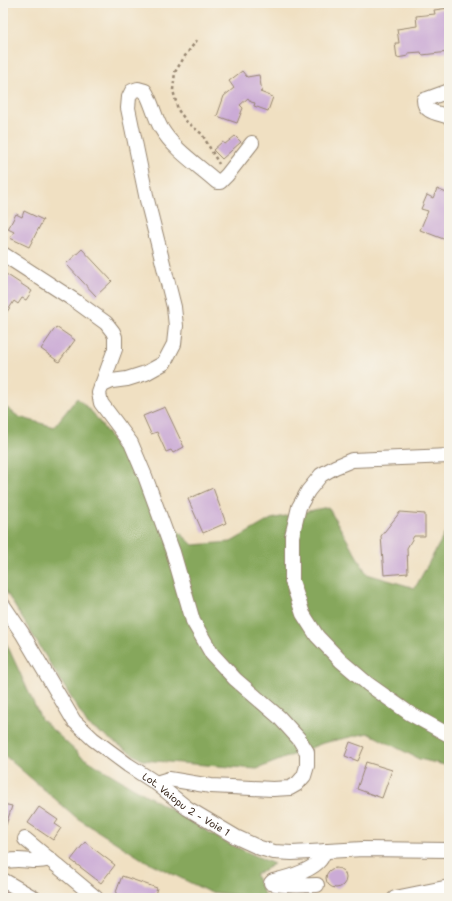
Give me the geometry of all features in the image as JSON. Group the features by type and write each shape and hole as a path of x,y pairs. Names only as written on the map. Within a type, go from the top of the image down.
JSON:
{"street":[{"path":"101,386 112,381 128,379 146,373 164,363 174,344 176,326 174,307 147,200 128,108 129,97 132,91 138,89 145,91 149,97 161,128 177,147 217,182 220,182 226,177 252,143"},
{"path":"449,91 424,100 424,105 427,109 449,117"},
{"path":"3,254 77,302 110,327 115,337 115,349 99,393 101,403 131,443 145,476 173,552 193,621 212,654 235,679 299,739 307,752 307,766 304,776 297,784 290,788 273,789 211,786 168,779 156,783"},
{"path":"449,456 352,460 321,475 308,491 299,507 292,536 292,581 303,614 317,636 341,661 368,684 409,713 449,735"},
{"name":"Lot. Vaiopu 2 - Voie 1","path":"3,605 22,632 74,721 93,739 128,765 156,783 188,808 214,825 260,848 274,852 292,853 340,849 449,850"},
{"path":"25,839 96,898"},
{"path":"317,885 293,886 271,883 293,875 314,864 320,860 325,851"},
{"path":"3,862 22,859 38,861 50,859"},
{"path":"3,880 34,898"},
{"path":"395,898 449,887"}],"path":[{"path":"197,40 175,72 173,90 178,110 187,122 202,134 226,177"}],"green space":[{"path":"77,398 93,413 177,530 193,545 231,542 271,519 328,507 367,574 415,588 449,526 449,766 419,759 368,733 323,743 257,769 142,760 88,725 3,587 3,405 19,417 54,427"},
{"path":"3,636 41,719 82,757 227,843 274,864 255,875 266,898 209,892 142,859 77,818 3,754"}],"building":[{"path":"449,8 449,52 422,55 421,52 408,53 408,56 397,58 395,43 399,43 397,29 417,26 416,16 435,14 434,10"},
{"path":"242,71 247,77 259,75 262,91 260,92 273,97 268,111 254,106 255,103 251,102 248,98 240,105 243,108 237,123 217,116 224,96 234,88 229,81"},
{"path":"235,136 241,142 222,159 213,150 222,142 225,144"},
{"path":"437,189 449,194 449,234 446,240 420,230 428,211 421,209 427,195 433,198"},
{"path":"24,211 43,220 29,247 10,238 14,232 8,229 16,214 22,217"},
{"path":"82,249 112,281 96,296 66,264"},
{"path":"6,274 32,291 26,300 22,298 18,304 14,301 3,318 3,278"},
{"path":"56,327 75,340 59,362 41,349"},
{"path":"165,407 184,447 173,453 171,450 166,452 157,432 151,434 143,416"},
{"path":"213,488 226,523 203,533 188,499"},
{"path":"400,512 425,514 425,536 414,536 407,548 408,573 384,575 381,536"},
{"path":"350,742 364,747 358,761 345,756"},
{"path":"366,762 392,770 382,798 357,789"},
{"path":"3,804 12,806 6,825 3,824"},
{"path":"39,807 58,820 55,824 61,828 53,840 28,823"},
{"path":"85,842 115,865 101,883 71,860"},
{"path":"332,868 340,868 346,874 346,882 340,888 332,888 326,882 326,874"},
{"path":"122,876 157,888 154,898 122,898 115,895"},
{"path":"5,892 23,897 25,898 3,898"}]}
